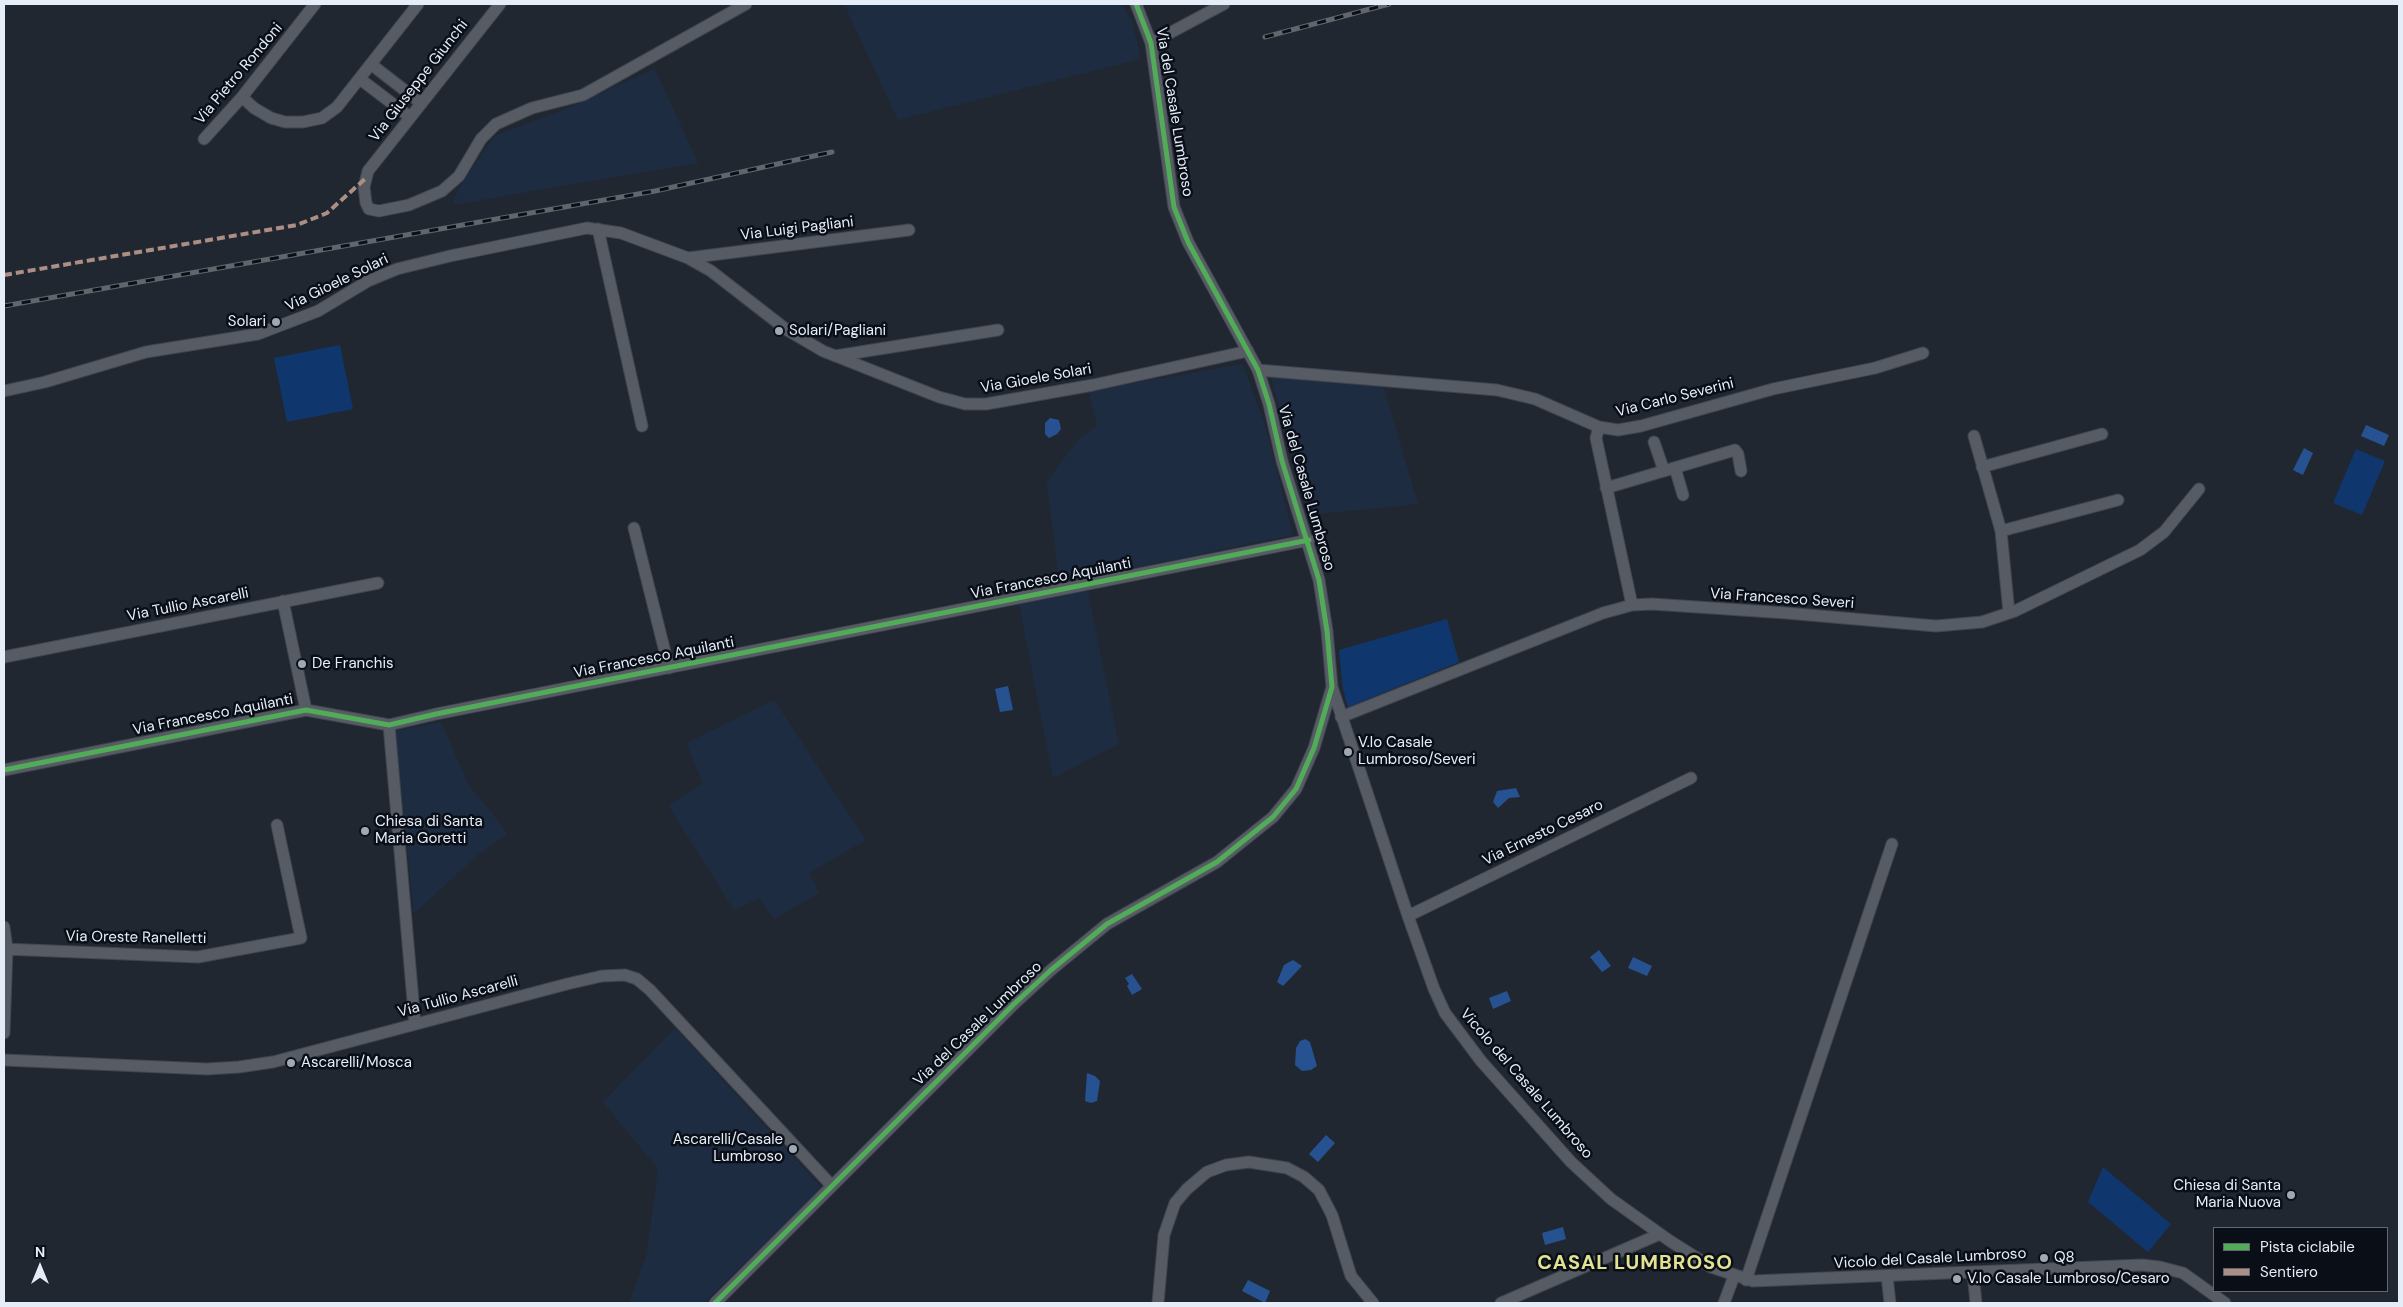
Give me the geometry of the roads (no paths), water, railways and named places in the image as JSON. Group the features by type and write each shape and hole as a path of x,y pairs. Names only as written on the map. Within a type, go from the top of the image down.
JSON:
{"street":[{"name":"Via Pietro Rondoni","path":"204,139 242,97 315,4"},
{"path":"242,97 254,108 271,118 285,122 303,122 322,118 337,107 372,65 418,4"},
{"name":"Via Giuseppe Giunchi","path":"500,4 370,168 365,179 366,203 372,210 398,207 427,198 456,180 481,139 496,124 532,108 566,101 582,95 746,4"},
{"name":"Via del Casale Lumbroso","path":"715,1303 1014,1004 1080,945 1121,915 1224,857 1273,817 1288,800 1301,779 1314,748 1332,687 1322,592 1309,540 1282,461 1269,404 1258,370 1188,242 1174,207 1151,43 1136,4"},
{"path":"1151,43 1224,4"},
{"path":"372,65 421,103"},
{"path":"360,79 410,117"},
{"path":"598,229 642,426"},
{"name":"Via Gioele Solari","path":"4,391 45,382 146,352 264,332 318,311 372,279 404,267 572,230 598,229 635,237 688,258 711,271 787,330 833,356 948,400 980,405 1102,383 1248,351"},
{"name":"Via Luigi Pagliani","path":"688,258 909,230"},
{"path":"833,356 998,330"},
{"name":"Via Carlo Severini","path":"1258,370 1497,390 1535,399 1599,427 1618,430 1641,426 1759,392 1875,368 1923,353"},
{"path":"1599,427 1596,438 1632,605"},
{"path":"1982,467 2102,434"},
{"path":"1974,436 2000,531 2009,613"},
{"path":"1654,442 1683,495"},
{"path":"1606,488 1734,450 1738,454 1742,471"},
{"name":"Via Francesco Severi","path":"1341,717 1603,613 1632,605 1671,605 1943,626 1975,624 2009,613 2145,546 2164,532 2199,489"},
{"path":"2000,531 2118,500"},
{"name":"Via Francesco Aquilanti","path":"634,528 669,668"},
{"name":"Via Francesco Aquilanti","path":"4,770 306,710 389,725 436,714 1309,540"},
{"name":"Via Tullio Ascarelli","path":"4,657 378,583"},
{"path":"283,601 306,710"},
{"name":"Vicolo del Casale Lumbroso","path":"1332,687 1408,916 1437,997 1450,1020 1473,1051 1579,1171 1611,1198 1660,1234 1711,1267 1746,1280 1767,1282 2114,1266 2153,1266 2174,1270 2188,1276 2225,1303"},
{"path":"389,725 415,1024"},
{"name":"Via Ernesto Cesaro","path":"1408,916 1691,778"},
{"name":"Via Oreste Ranelletti","path":"6,949 198,957 301,938 277,825"},
{"path":"1746,1280 1892,844"},
{"path":"4,927 6,949 4,1033"},
{"name":"Via Tullio Ascarelli","path":"4,1060 207,1069 238,1067 273,1062 577,981 607,976 633,977 650,990 832,1186"},
{"path":"1158,1303 1164,1235 1177,1199 1194,1182 1212,1169 1232,1164 1254,1162 1287,1168 1304,1177 1319,1190 1331,1210 1351,1276 1373,1303"},
{"path":"1501,1303 1660,1234"},
{"path":"1973,1273 1976,1303"},
{"path":"1724,1303 1734,1276"},
{"path":"1887,1276 1890,1303"}],"railway":[{"path":"1265,37 1389,4"},
{"path":"4,306 655,191 832,152"}],"place":[{"name":"Solari","path":"276,322"},
{"name":"Solari/Pagliani","path":"779,331"},
{"name":"De Franchis","path":"302,664"},
{"name":"V.lo Casale Lumbroso/Severi","path":"1348,752"},
{"name":"Chiesa di Santa Maria Goretti","path":"365,831"},
{"name":"Ascarelli/Mosca","path":"291,1063"},
{"name":"Ascarelli/Casale Lumbroso","path":"793,1149"},
{"name":"Chiesa di Santa Maria Nuova","path":"2291,1195"},
{"name":"Q8","path":"2044,1258"},
{"name":"V.lo Casale Lumbroso/Cesaro","path":"1957,1279"}],"district":[{"name":"CASAL LUMBROSO","path":"1635,1264"}]}
